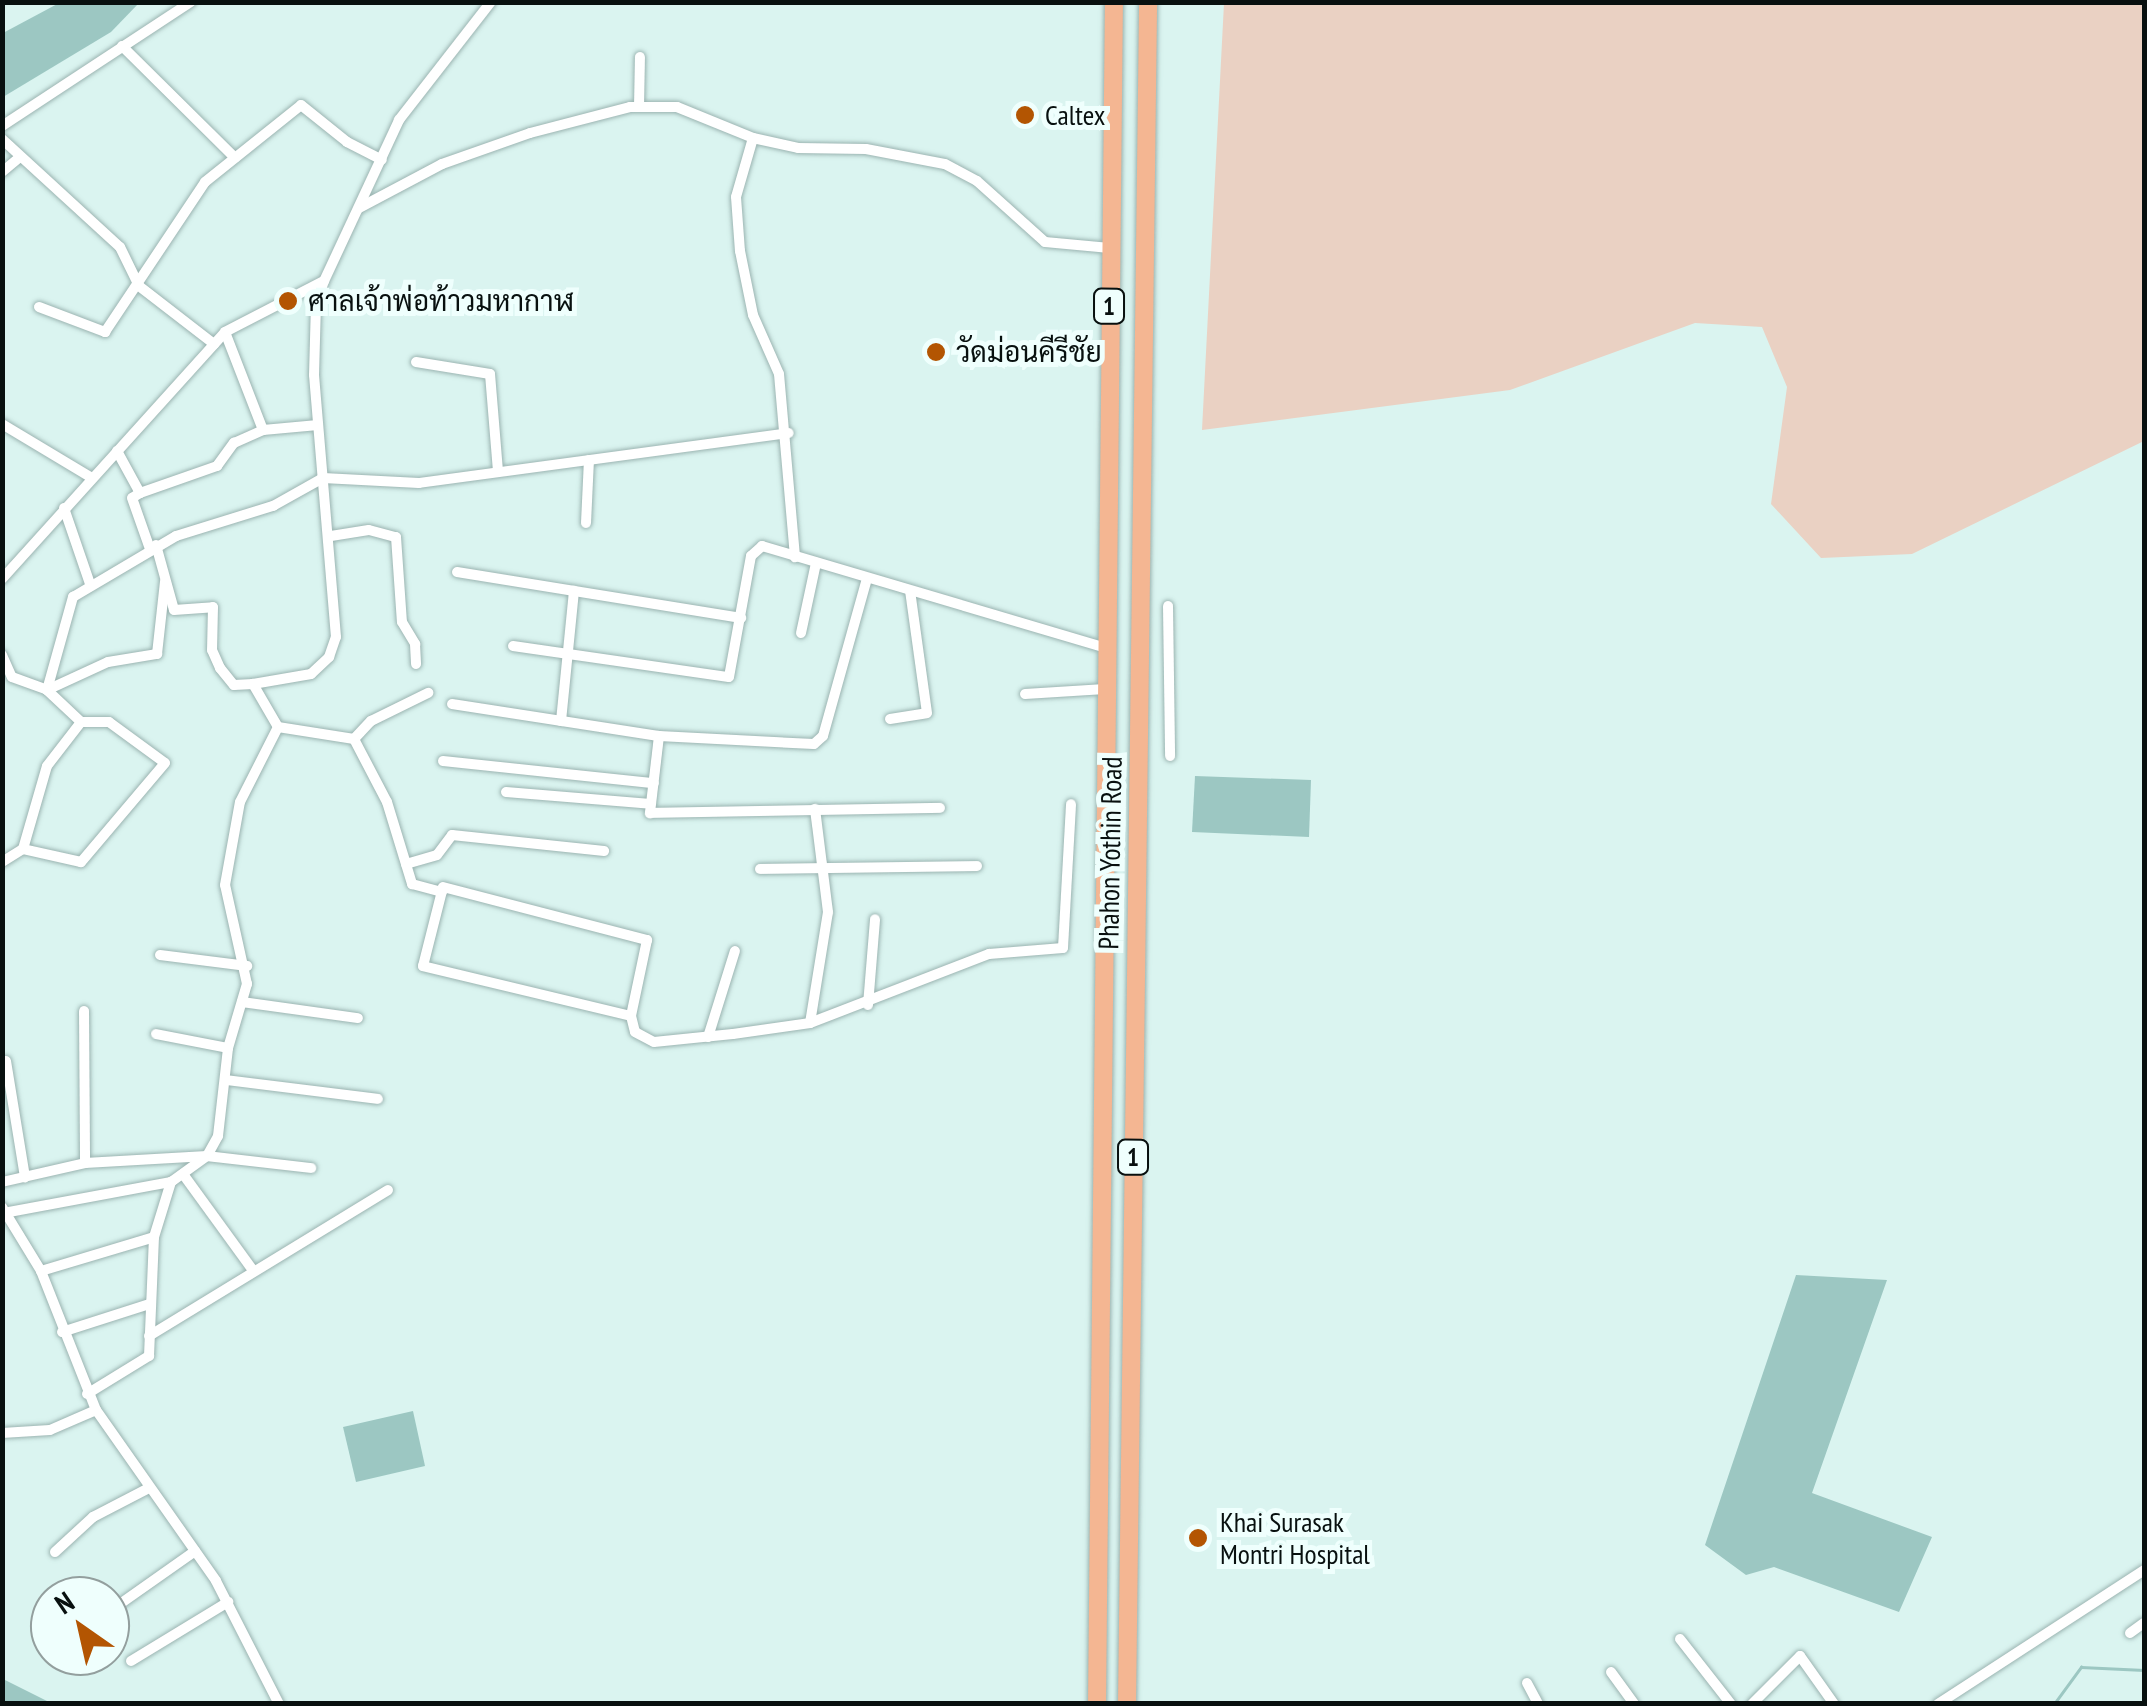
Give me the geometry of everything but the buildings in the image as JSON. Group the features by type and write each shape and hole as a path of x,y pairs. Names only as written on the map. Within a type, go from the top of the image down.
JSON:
{"highway":[{"name":"Phahon Yothin Road","path":"1097,1704 1104,689 1114,2"},
{"name":"Phahon Yothin Road","path":"1127,1704 1148,2"},
{"path":"1106,608 1142,611"}],"street":[{"path":"2,126 191,2"},
{"path":"318,425 263,430 234,443 217,466 132,498 176,612 213,608 212,650 234,686 298,678 329,657 337,589 318,425 314,325 324,281 406,108 491,2"},
{"path":"122,46 235,158"},
{"path":"639,107 640,58"},
{"path":"39,307 105,332 140,286 180,212 235,158 301,105 346,142 382,160"},
{"path":"359,208 495,146 639,107 678,107 754,138 945,164 976,182 1045,242 1110,248"},
{"path":"754,138 736,197 740,251 753,315 779,374 789,433 795,557"},
{"path":"2,139 120,247 140,286 214,344"},
{"path":"2,172 20,157"},
{"path":"3,576 226,332 324,281"},
{"path":"226,332 263,430"},
{"path":"416,362 490,374 498,472"},
{"path":"2,424 92,478"},
{"path":"47,690 73,597 90,584 119,574 153,547 273,506 323,478 419,483 789,433"},
{"path":"117,451 140,494"},
{"path":"586,523 589,460"},
{"path":"64,508 90,584"},
{"path":"331,536 369,530 396,537 402,622 416,646 416,664"},
{"path":"514,646 729,677 752,556 762,546 1106,648"},
{"path":"802,633 816,563"},
{"path":"457,572 740,618"},
{"path":"452,704 659,736 818,742 868,578"},
{"path":"47,690 108,662 157,654 166,580"},
{"path":"561,722 574,591"},
{"path":"890,719 927,713 910,591"},
{"path":"1168,606 1170,756"},
{"path":"2,655 12,676 47,690 81,722 109,722 166,763 80,862 23,849"},
{"path":"253,684 278,727"},
{"path":"1025,694 1104,689"},
{"path":"354,739 370,721 428,693"},
{"path":"2,862 23,849 47,766 81,722"},
{"path":"278,727 354,739"},
{"path":"278,727 240,802 226,885 247,966 242,1002 228,1048 218,1136 207,1156 171,1182 6,1210 41,1272 87,1394 228,1602 279,1704"},
{"path":"659,736 650,813 940,808"},
{"path":"354,739 387,802 412,884 442,892"},
{"path":"443,761 654,784"},
{"path":"506,792 651,804"},
{"path":"631,1016 423,966 443,887 647,940 631,1016 635,1032 654,1042 810,1023 868,1005 990,954 1063,948 1071,804"},
{"path":"810,1023 828,912 816,809"},
{"path":"406,864 437,855 452,834 604,851"},
{"path":"760,869 977,866"},
{"path":"868,1005 874,918"},
{"path":"708,1036 735,951"},
{"path":"160,954 247,966"},
{"path":"242,1002 358,1018"},
{"path":"84,1011 85,1163"},
{"path":"156,1034 228,1048"},
{"path":"6,1061 26,1177"},
{"path":"226,1080 378,1099"},
{"path":"2,1182 85,1163 207,1156 311,1168"},
{"path":"183,1174 252,1269"},
{"path":"87,1394 147,1360 154,1237 171,1182"},
{"path":"149,1336 252,1269 388,1190"},
{"path":"41,1272 154,1237"},
{"path":"62,1332 149,1304"},
{"path":"2,1433 64,1426 96,1410"},
{"path":"55,1552 94,1517 149,1488"},
{"path":"130,1597 195,1551"},
{"path":"1938,1704 2144,1570"},
{"path":"131,1661 228,1602"},
{"path":"2130,1632 2144,1623"},
{"path":"1680,1638 1731,1704"},
{"path":"1752,1704 1800,1656 1834,1704"},
{"path":"1611,1672 1633,1703"},
{"path":"1527,1684 1538,1704"}],"shaded area":[{"path":"1224,3 2144,3 2144,441 1912,554 1821,558 1771,504 1787,387 1762,327 1695,323 1510,390 1202,430"}],"water":[{"path":"61,2 139,3 111,32 3,97 3,33"},
{"path":"1195,776 1311,780 1309,837 1192,832"},
{"path":"1796,1275 1887,1280 1812,1493 1932,1537 1899,1612 1774,1567 1746,1575 1705,1545"},
{"path":"413,1411 425,1466 356,1482 343,1427"},
{"path":"3,1679 51,1703 3,1703"}],"waterway":[{"path":"2054,1704 2081,1667 2144,1670"}],"place":[{"name":"Caltex","path":"1025,115"},
{"name":"ศาลเจ้าพ่อท้าวมหากาฬ","path":"288,301"},
{"name":"วัดม่อนคีรีชัย","path":"936,352"},
{"name":"Khai Surasak Montri Hospital","path":"1198,1538"}]}
